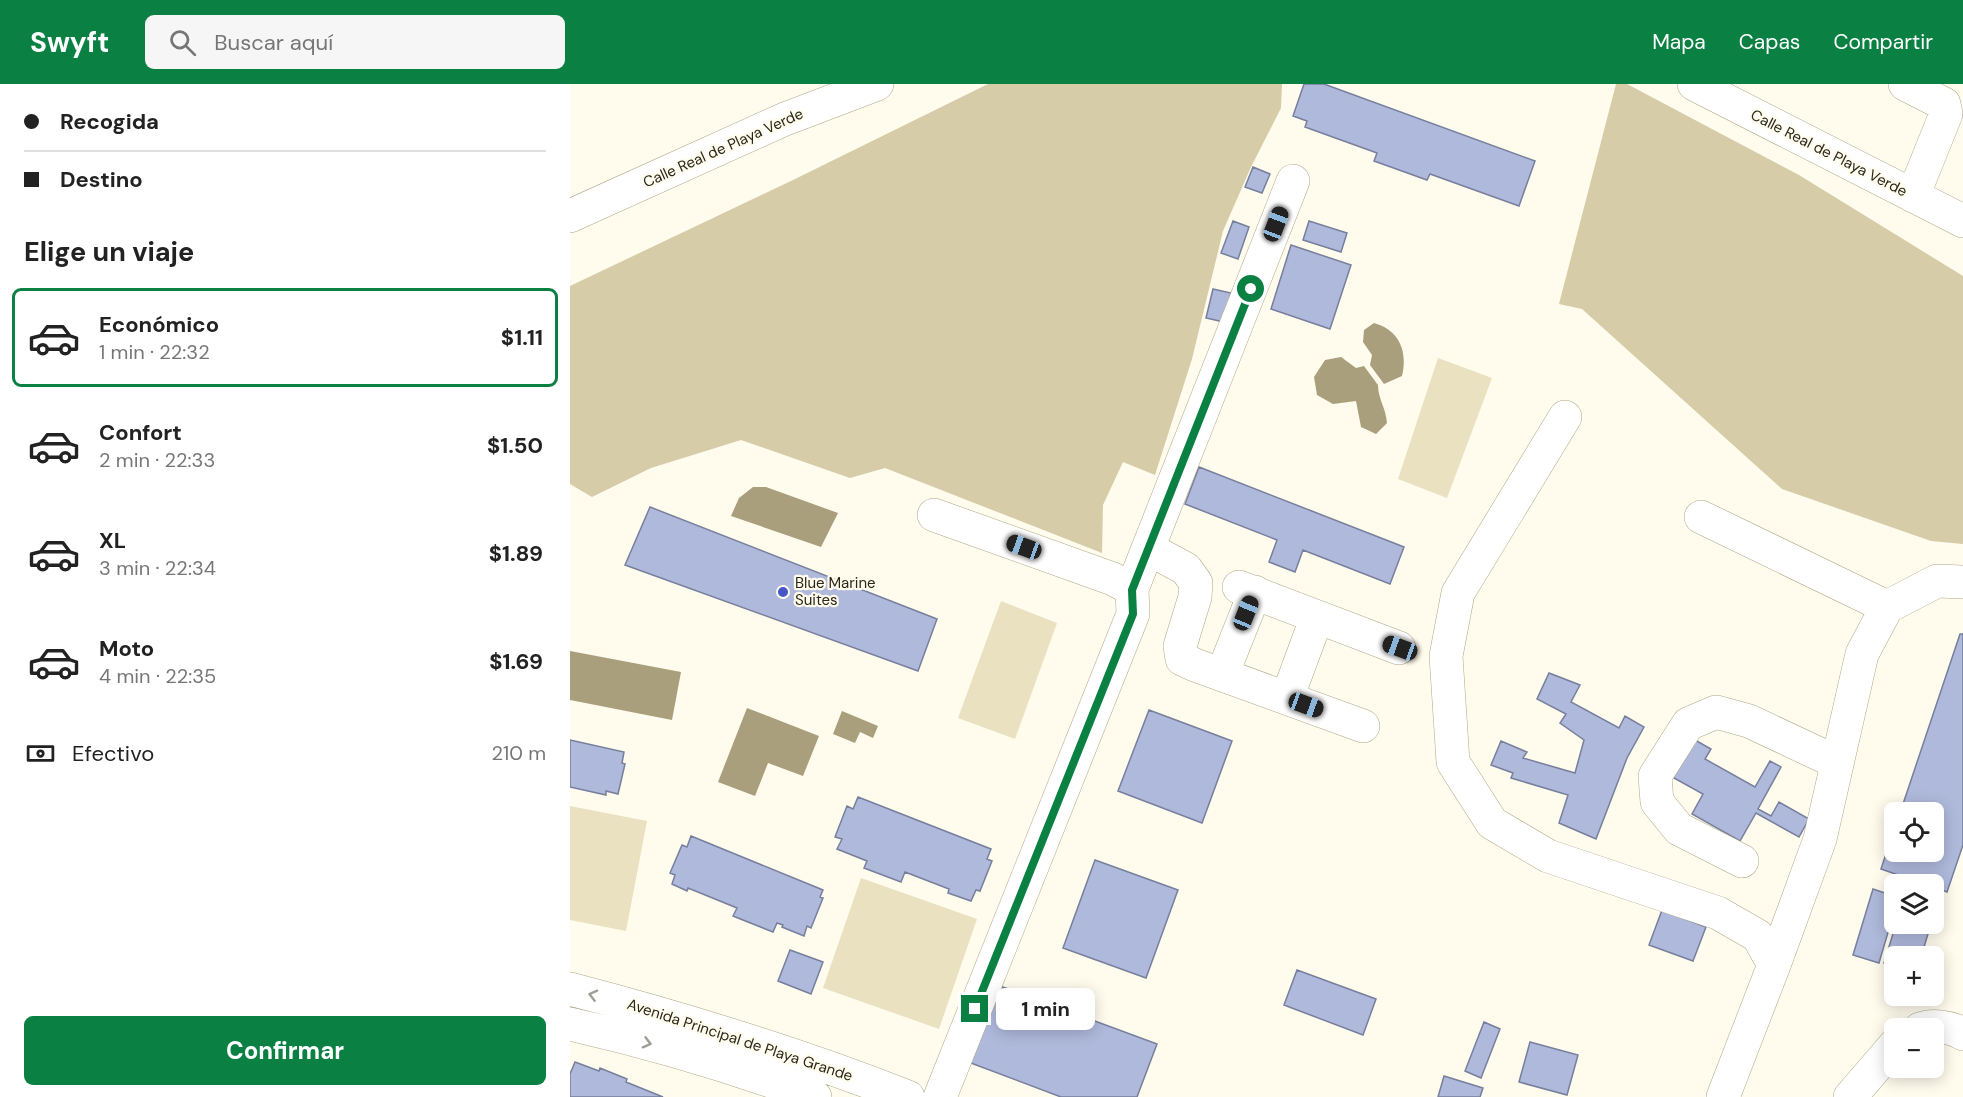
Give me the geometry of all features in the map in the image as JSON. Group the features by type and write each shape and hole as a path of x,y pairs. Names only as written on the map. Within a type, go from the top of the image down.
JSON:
{"street":[{"name":"Calle Real de Playa Verde","path":"570,216 785,119 877,84"},
{"name":"Calle Real de Playa Verde","path":"1694,84 1963,221"},
{"path":"1905,84 1944,104 1946,114 1913,196"},
{"path":"940,1097 1133,614 1132,590 1293,181"},
{"path":"1565,417 1458,593 1446,656 1453,762 1492,823 1548,856 1718,913 1758,936 1774,964"},
{"path":"934,516 1113,579 1132,590"},
{"path":"1701,517 1887,607"},
{"path":"1149,549 1186,569 1196,583 1195,597 1180,646 1182,659 1363,726"},
{"path":"1723,1097 1820,839 1862,654 1887,607 1936,581 1963,582"},
{"path":"1222,675 1247,590 1400,648"},
{"path":"1287,698 1317,617"},
{"path":"1742,861 1679,828 1657,802 1655,776 1688,724 1716,712 1749,721 1836,762"},
{"name":"Avenida Principal de Playa Grande","path":"570,989 749,1039 817,1062 890,1094"},
{"name":"Avenida Principal de Playa Grande","path":"570,1024 762,1077 815,1097"},
{"path":"1944,1029 1963,1034"},
{"path":"1850,1097 1884,1058"}],"shaded area":[{"path":"988,84 1282,84 1281,108 1251,167 1223,231 1192,359 1155,475 1123,462 1103,505 1102,553 885,468 850,478 741,440 651,468 592,497 570,484 570,286"},
{"path":"1616,84 1627,84 1799,175 1963,276 1963,544 1931,541 1782,489 1582,309 1559,304"},
{"path":"1374,323 1383,326 1395,336 1400,343 1404,358 1402,376 1384,384 1370,365 1372,355 1363,342 1364,330"},
{"path":"1341,357 1356,368 1364,366 1378,385 1387,423 1376,434 1361,427 1356,401 1333,404 1317,395 1314,377 1325,360"},
{"path":"1438,358 1492,378 1447,498 1398,479"},
{"path":"753,487 766,487 838,513 821,547 731,516 739,498"},
{"path":"1001,601 1057,623 1015,739 958,718"},
{"path":"570,651 681,672 672,720 570,700"},
{"path":"747,708 819,736 803,776 768,763 755,796 718,782"},
{"path":"842,711 878,726 873,738 860,732 855,743 833,734"},
{"path":"570,806 647,821 626,931 570,920"},
{"path":"861,878 977,919 939,1029 823,988"}],"building":[{"path":"1304,84 1324,84 1535,161 1519,206 1430,174 1427,180 1374,161 1377,153 1305,127 1307,121 1293,116"},
{"path":"1253,167 1270,174 1262,193 1245,187"},
{"path":"1233,221 1249,227 1238,259 1221,253"},
{"path":"1309,221 1347,233 1341,252 1303,240"},
{"path":"1291,245 1351,265 1330,329 1271,309"},
{"path":"1213,289 1231,293 1224,322 1206,318"},
{"path":"1199,467 1404,547 1390,584 1303,550 1295,572 1269,562 1277,540 1185,504"},
{"name":"Blue Marine Suites","path":"650,507 937,619 918,671 625,565"},
{"path":"1960,634 1963,634 1963,845 1947,892 1944,891 1944,874 1895,874 1881,869 1884,860 1884,862 1944,862 1944,802 1904,802"},
{"path":"1549,673 1580,685 1571,702 1619,728 1625,716 1644,727 1627,758 1596,839 1559,823 1568,795 1511,778 1513,773 1491,765 1501,741 1527,752 1523,758 1575,773 1584,740 1560,723 1566,714 1537,699"},
{"path":"1149,710 1232,741 1202,823 1118,791"},
{"path":"570,740 624,752 622,763 625,764 618,794 606,791 606,795 570,787"},
{"path":"1695,740 1711,749 1705,759 1755,787 1770,761 1781,767 1758,809 1771,816 1779,802 1809,819 1799,837 1756,813 1740,841 1692,814 1703,794 1665,773"},
{"path":"858,797 991,849 987,859 992,861 980,891 976,890 971,901 948,893 949,889 905,872 901,882 864,868 867,861 837,849 842,839 835,837 847,806 853,809"},
{"path":"691,836 823,890 820,897 823,898 811,928 807,926 804,936 777,923 773,932 733,916 737,908 672,884 675,875 670,873 682,845 687,847"},
{"path":"1095,860 1178,890 1146,978 1063,948"},
{"path":"1873,889 1884,893 1884,934 1888,934 1879,963 1853,955"},
{"path":"1662,910 1706,927 1693,961 1649,945"},
{"path":"1893,934 1928,934 1924,946 1889,946"},
{"path":"790,950 823,962 811,994 778,981"},
{"path":"1297,970 1376,999 1363,1035 1284,1005"},
{"path":"992,983 1157,1044 1137,1097 1061,1097 963,1060"},
{"path":"1484,1022 1500,1029 1481,1078 1465,1071"},
{"path":"1530,1042 1578,1055 1567,1095 1519,1082"},
{"path":"575,1062 599,1071 600,1068 627,1079 626,1082 663,1097 570,1097 570,1074"},
{"path":"1444,1076 1483,1088 1480,1097 1438,1097"}],"place":[{"name":"Blue Marine Suites","path":"783,592"}],"route":[{"path":"975,1009 1133,614 1132,590 1251,289"}]}
